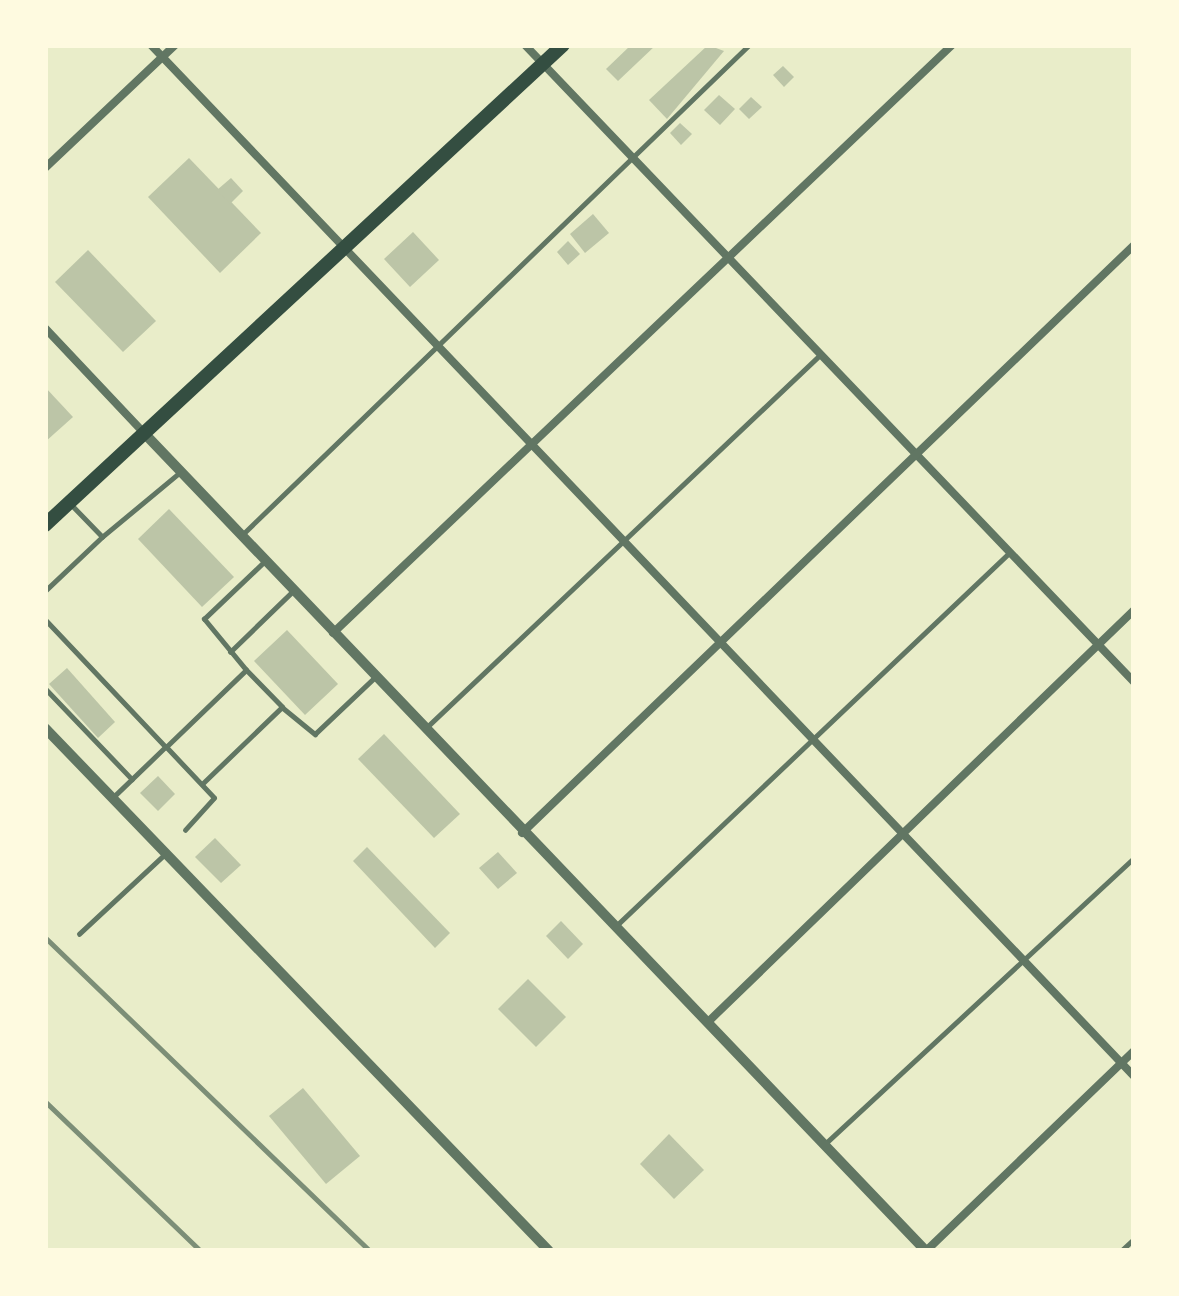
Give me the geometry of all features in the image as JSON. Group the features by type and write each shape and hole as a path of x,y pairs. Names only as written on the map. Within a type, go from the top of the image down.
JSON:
{"highway":[{"path":"45,525 563,45"}],"street":[{"path":"151,45 717,644 1134,1076"},
{"path":"45,168 175,45"},
{"path":"525,45 1134,682"},
{"path":"333,633 952,45"},
{"path":"522,833 1134,245"},
{"path":"45,328 423,730 926,1251 1134,1051"},
{"path":"706,1024 1134,610"},
{"path":"45,728 549,1251"}],"lane":[{"path":"242,536 749,45"},
{"path":"423,730 822,353"},
{"path":"45,591 181,472"},
{"path":"69,503 102,537"},
{"path":"616,926 1010,552"},
{"path":"265,561 204,619 230,652 315,734 374,678"},
{"path":"230,652 293,591"},
{"path":"45,619 214,802 185,830"},
{"path":"112,799 247,670"},
{"path":"45,688 132,779"},
{"path":"201,784 282,707"},
{"path":"79,934 165,854"},
{"path":"822,1147 1134,858"},
{"path":"1121,1251 1134,1239"}],"building":[{"path":"631,45 656,45 618,81 606,69"},
{"path":"708,45 724,51 667,119 649,100"},
{"path":"783,66 794,77 784,87 773,75"},
{"path":"719,95 735,109 720,125 704,110"},
{"path":"751,97 762,107 749,119 739,109"},
{"path":"680,123 692,134 681,145 670,133"},
{"path":"189,158 261,233 220,273 148,197"},
{"path":"231,178 243,191 230,204 217,190"},
{"path":"593,214 609,233 585,253 570,234"},
{"path":"413,232 439,260 410,287 384,259"},
{"path":"568,241 580,254 568,265 557,252"},
{"path":"88,250 156,321 123,352 55,282"},
{"path":"45,387 73,417 45,442"},
{"path":"169,509 234,577 202,607 138,539"},
{"path":"287,630 338,684 305,715 254,661"},
{"path":"67,668 115,722 98,738 49,684"},
{"path":"384,734 460,814 434,838 358,759"},
{"path":"158,776 175,794 158,811 140,793"},
{"path":"215,838 241,865 221,883 195,857"},
{"path":"367,847 450,933 435,948 353,861"},
{"path":"498,852 517,873 498,889 479,868"},
{"path":"561,921 583,944 568,959 546,936"},
{"path":"528,979 566,1017 536,1047 498,1009"},
{"path":"303,1088 360,1156 326,1184 269,1116"},
{"path":"669,1134 704,1170 674,1199 640,1164"}],"railway":[{"path":"45,937 370,1251"},
{"path":"45,1101 201,1251"}]}
